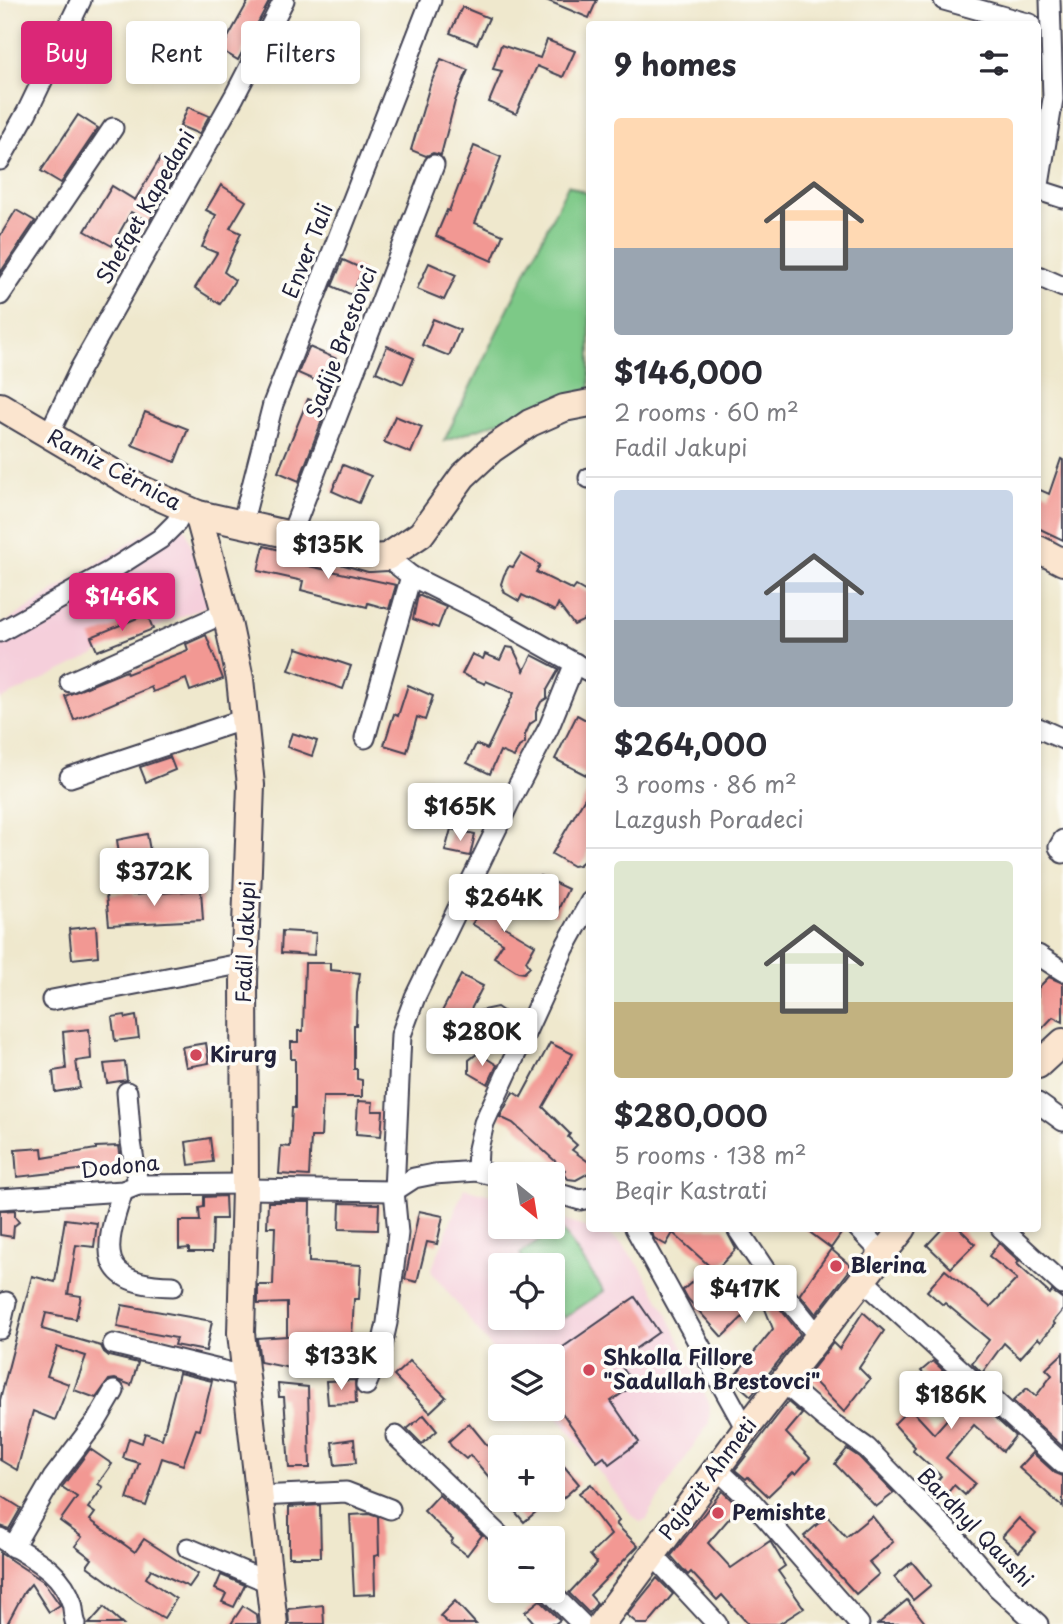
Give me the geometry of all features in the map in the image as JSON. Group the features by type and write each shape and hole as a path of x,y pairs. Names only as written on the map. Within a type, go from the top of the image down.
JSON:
{"street":[{"path":"0,160 27,112 81,0"},
{"name":"Shefqet Kapedani","path":"48,436 80,369 234,97 284,0"},
{"name":"Enver Tali","path":"242,525 273,404 431,0"},
{"path":"944,0 1019,21"},
{"path":"1041,177 1058,101 1044,29 1050,0"},
{"path":"0,295 113,128"},
{"name":"Sadije Brestovci","path":"291,535 434,165"},
{"path":"1041,191 1063,198"},
{"path":"1041,277 1063,287"},
{"path":"366,1385 381,1350 391,1296 398,1233 394,1191 401,1035 415,997 503,815 549,726 583,668 487,614 411,576 387,557 421,534 463,476 492,449 530,423 564,408 586,404"},
{"name":"Ramiz Cërnica","path":"0,406 141,489 191,511 291,535 370,558 387,557"},
{"path":"0,632 160,539 191,511"},
{"name":"Fadil Jakupi","path":"191,511 225,613 240,679 251,785 245,963 245,1186 241,1333 274,1624"},
{"path":"1041,551 1063,562"},
{"path":"365,738 411,576"},
{"path":"70,682 225,613"},
{"path":"70,777 245,719"},
{"path":"1041,729 1063,739"},
{"path":"1063,840 1059,847 1063,853"},
{"path":"477,1171 478,1149 484,1123 586,910"},
{"path":"1041,957 1063,971"},
{"path":"52,1000 245,963"},
{"path":"1041,1062 1063,1042"},
{"path":"127,1092 131,1188 110,1230 109,1250 114,1266 125,1277 148,1286 173,1286"},
{"path":"1041,1105 1063,1121"},
{"path":"394,1191 415,1178 477,1171 488,1174"},
{"name":"Dodona","path":"0,1199 131,1188 245,1186 394,1191"},
{"path":"565,1196 580,1200 586,1199"},
{"path":"637,1232 746,1429"},
{"path":"740,1232 767,1273 818,1336"},
{"path":"862,1232 883,1254"},
{"name":"Pajazit Ahmeti","path":"601,1624 746,1429 900,1232"},
{"path":"1005,1232 1063,1285"},
{"path":"863,1280 1063,1464"},
{"path":"0,1329 6,1302"},
{"path":"113,1344 244,1376"},
{"name":"Bardhyl Qaushi","path":"783,1382 867,1448 959,1542 998,1588 1038,1624"},
{"path":"76,1624 72,1604 61,1582 47,1566 7,1543 97,1420 114,1391"},
{"path":"396,1436 490,1526"},
{"path":"717,1469 752,1502 859,1624"},
{"path":"258,1496 346,1492 390,1509"},
{"path":"188,1548 268,1582"},
{"path":"652,1553 717,1624"},
{"path":"561,1603 582,1624"}],"shaded area":[{"path":"171,516 186,529 209,605 112,646 0,700 0,626"},
{"path":"464,1188 488,1194 488,1239 565,1239 565,1221 586,1227 586,1232 610,1235 621,1243 641,1268 665,1310 710,1405 709,1423 650,1511 647,1520 640,1522 633,1517 561,1421 565,1421 565,1344 488,1344 431,1271"}],"green space":[{"path":"568,185 586,193 586,390 444,441"},
{"path":"565,1234 604,1291 565,1317 565,1253 521,1253 542,1239 565,1239"}],"building":[{"path":"249,0 270,0 259,21 241,21 241,54 238,60 227,54 227,39"},
{"path":"546,0 597,0 589,18"},
{"path":"462,7 489,18 477,44 450,33"},
{"path":"547,40 575,51 563,77 537,66 516,114 489,102 502,71 493,69 501,45 540,58"},
{"path":"441,59 468,70 455,101 441,155 433,153 426,156 411,150 430,85"},
{"path":"188,107 209,116 199,134 180,126"},
{"path":"78,115 98,128 61,183 41,171"},
{"path":"474,146 501,157 475,223 503,235 492,261 436,236 447,210 449,211"},
{"path":"161,157 180,168 149,222 131,212 112,246 85,231 112,186 135,200"},
{"path":"221,185 246,201 230,228 241,233 224,272 235,280 220,304 195,288 217,253 202,247 216,215 206,210"},
{"path":"16,210 35,221 0,273 0,236"},
{"path":"343,260 363,269 352,295 332,286"},
{"path":"429,263 456,275 444,300 417,289"},
{"path":"433,319 460,330 449,356 422,345"},
{"path":"387,346 414,358 403,384 376,372"},
{"path":"309,347 337,359 325,385 298,373"},
{"path":"308,399 327,407 299,481 278,472"},
{"path":"145,412 188,429 175,462 132,445"},
{"path":"395,416 422,427 411,453 384,442"},
{"path":"1061,459 1063,540 1041,529 1041,490 1049,494"},
{"path":"343,465 371,476 359,503 332,491"},
{"path":"264,546 292,553 290,562 396,585 389,609 368,603 367,607 301,590 303,581 258,571"},
{"path":"521,554 540,565 536,572 573,590 576,586 586,592 585,620 574,625 558,604 555,611 522,595 519,601 505,593 501,584 509,566 513,567"},
{"path":"418,595 446,607 438,628 413,619"},
{"path":"147,614 153,629 97,651 91,637"},
{"path":"206,635 223,679 190,691 186,679 153,692 151,687 74,720 65,696 188,650 186,644"},
{"path":"506,647 513,648 524,671 532,655 559,669 547,690 547,698 541,702 536,712 536,720 530,724 525,743 519,747 514,757 500,751 490,774 467,763 476,744 487,749 514,693 462,674 472,654 483,659 485,654 500,660"},
{"path":"297,648 351,666 343,689 289,670"},
{"path":"408,685 433,696 425,720 417,717 407,752 384,745 394,714 398,716"},
{"path":"577,715 586,720 586,775 555,759"},
{"path":"292,733 317,741 312,756 287,747"},
{"path":"170,757 175,770 146,782 140,767"},
{"path":"586,796 586,859 573,866 552,854"},
{"path":"451,829 475,834 470,856 445,851"},
{"path":"147,834 151,856 120,861 117,840"},
{"path":"540,876 568,889 556,914 528,900"},
{"path":"201,890 203,920 109,925 106,894 133,892 133,895"},
{"path":"494,895 515,907 503,926 535,945 526,961 530,967 524,973 494,957 503,943 472,924"},
{"path":"96,926 98,956 72,959 69,929"},
{"path":"282,931 316,933 314,955 281,953"},
{"path":"305,963 330,963 330,970 360,973 354,1025 354,1069 357,1069 357,1079 362,1080 362,1097 323,1097 321,1137 311,1137 309,1176 279,1174 281,1146 290,1147 292,1108 295,1108 295,1059 291,1059 291,1042 298,1042 298,1031 303,1031"},
{"path":"461,975 483,986 469,1013 497,1007 506,1013 507,1017 492,1045 439,1017"},
{"path":"1049,977 1063,983 1063,1022 1053,1017 1041,1030 1041,985"},
{"path":"125,1015 126,1018 136,1016 139,1038 115,1041 112,1017"},
{"path":"89,1029 91,1059 76,1061 80,1088 55,1092 53,1071 66,1069 63,1032"},
{"name":"Kirurg","path":"206,1043 209,1063 186,1067 182,1047"},
{"path":"550,1043 573,1054 543,1107 570,1134 568,1137 577,1145 572,1150 586,1160 586,1175 576,1180 568,1179 565,1175 565,1162 556,1162 513,1123 500,1117 513,1092 521,1097"},
{"path":"478,1053 497,1065 488,1084 469,1073 469,1060"},
{"path":"125,1062 127,1080 107,1083 104,1064"},
{"path":"358,1101 373,1102 372,1111 383,1111 381,1136 356,1134"},
{"path":"210,1138 213,1162 189,1165 186,1142"},
{"path":"119,1146 122,1165 17,1177 15,1150 42,1148 43,1158 96,1147"},
{"path":"225,1196 226,1219 213,1219 212,1252 179,1249 179,1221 200,1221 199,1208 204,1207 204,1197"},
{"path":"268,1202 310,1202 309,1262 361,1265 359,1299 354,1299 354,1354 309,1353 310,1372 260,1362 257,1338 287,1336 287,1303 258,1304 258,1285 273,1285 275,1227 267,1227"},
{"path":"340,1203 379,1204 378,1230 339,1229"},
{"path":"15,1210 15,1217 19,1222 14,1226 13,1237 0,1235 0,1211"},
{"path":"419,1211 443,1216 437,1244 427,1242 417,1282 405,1279"},
{"path":"65,1219 97,1223 94,1247 76,1245 68,1294 81,1296 76,1319 46,1313 42,1329 101,1346 109,1356 138,1363 131,1385 115,1379 109,1380 96,1398 74,1390 86,1356 57,1347 47,1376 69,1384 55,1420 33,1411 17,1470 0,1460 0,1400 32,1276 55,1282"},
{"path":"651,1232 727,1232 736,1249 715,1271 673,1233 666,1245 654,1238"},
{"path":"809,1232 842,1232 831,1248"},
{"path":"939,1232 963,1232 975,1244 951,1268 927,1245"},
{"path":"999,1243 1019,1261 1017,1264 1050,1294 1052,1291 1063,1299 1063,1310 1041,1341 1038,1338 1020,1358 1004,1343 982,1373 972,1363 989,1340 927,1291 945,1270 990,1307 1017,1279 989,1256"},
{"path":"831,1249 852,1267 816,1314 800,1294"},
{"path":"702,1273 730,1304 753,1274 800,1334 751,1396 732,1379 773,1329 761,1299 722,1337 683,1290"},
{"name":"Shkolla Fillore \"Sadullah Brestovci\"","path":"635,1297 659,1332 618,1361 634,1385 611,1401 639,1442 609,1464 604,1457 597,1462 565,1417 565,1346"},
{"path":"122,1305 212,1321 206,1351 174,1345 176,1338 117,1327"},
{"path":"863,1312 884,1331 859,1368 870,1379 844,1412 808,1375 833,1343 839,1349"},
{"path":"1063,1353 1063,1447 1013,1401 1027,1388 1036,1396 1052,1375 1046,1369"},
{"path":"410,1361 446,1397 430,1412 394,1376"},
{"path":"933,1361 1015,1436 1003,1451 974,1425 946,1458 975,1483 965,1495 954,1485 945,1496 933,1486 941,1476 913,1451 915,1447 894,1424 910,1408 934,1434 957,1408 921,1371"},
{"path":"179,1373 212,1381 200,1430 196,1429 183,1465 162,1458 146,1506 127,1499 139,1463 123,1458 129,1438 142,1443 145,1433 162,1439"},
{"path":"355,1380 356,1403 328,1404 326,1381"},
{"path":"278,1384 308,1387 310,1468 289,1468 284,1397 279,1397"},
{"path":"788,1402 802,1414 786,1433 810,1458 796,1474 793,1472 768,1496 748,1477 746,1479 735,1470"},
{"path":"424,1415 437,1431 422,1444 407,1429"},
{"path":"469,1423 488,1446 488,1476 470,1455 466,1459 449,1441"},
{"path":"354,1439 356,1463 335,1465 332,1442"},
{"path":"90,1449 112,1464 98,1484 103,1487 88,1508 95,1513 90,1520 135,1552 144,1539 198,1574 189,1587 151,1569 146,1578 176,1599 164,1618 136,1602 87,1566 92,1559 75,1546 82,1537 60,1521 77,1497 62,1487"},
{"path":"847,1449 859,1457 894,1493 876,1507 835,1464"},
{"path":"1033,1453 1055,1473 1063,1476 1063,1507 1019,1468"},
{"path":"565,1467 579,1484 565,1496"},
{"path":"591,1484 619,1521 616,1524 638,1546 590,1595 597,1603 589,1613 569,1593 597,1563 590,1555 611,1535 579,1493"},
{"path":"722,1491 739,1507 708,1543 731,1568 770,1541 785,1566 778,1571 804,1608 779,1624 748,1624 722,1595 717,1600 691,1572 688,1575 671,1556"},
{"path":"0,1495 21,1508 9,1529 0,1526"},
{"path":"439,1495 482,1535 467,1555 451,1543 453,1539 424,1511"},
{"path":"320,1505 321,1557 289,1557 289,1507"},
{"path":"515,1512 536,1512 524,1522"},
{"path":"369,1514 378,1517 379,1555 374,1556 375,1594 354,1595 350,1515"},
{"path":"827,1516 846,1537 872,1516 893,1542 869,1562 879,1574 856,1594 804,1536"},
{"path":"1019,1518 1036,1533 1019,1552 1002,1537"},
{"path":"0,1553 43,1581 60,1605 49,1612 31,1584 7,1624 0,1624"},
{"path":"912,1562 931,1585 913,1600 894,1577"},
{"path":"221,1575 245,1585 234,1607 222,1602 226,1594 215,1589"},
{"path":"657,1578 673,1594 648,1624 638,1624 627,1615"},
{"path":"907,1600 926,1624 878,1624"},
{"path":"455,1601 476,1624 449,1624 440,1616"},
{"path":"536,1603 543,1603 560,1620 555,1624 535,1624 525,1612"},
{"path":"323,1605 324,1624 289,1624 288,1609"},
{"path":"243,1606 257,1615 258,1624 231,1624"},
{"path":"104,1607 123,1624 89,1624"}],"place":[{"name":"Kirurg","path":"196,1055"},
{"name":"Blerina","path":"836,1266"},
{"name":"Shkolla Fillore \"Sadullah Brestovci\"","path":"589,1370"},
{"name":"Pemishte","path":"718,1513"}]}
